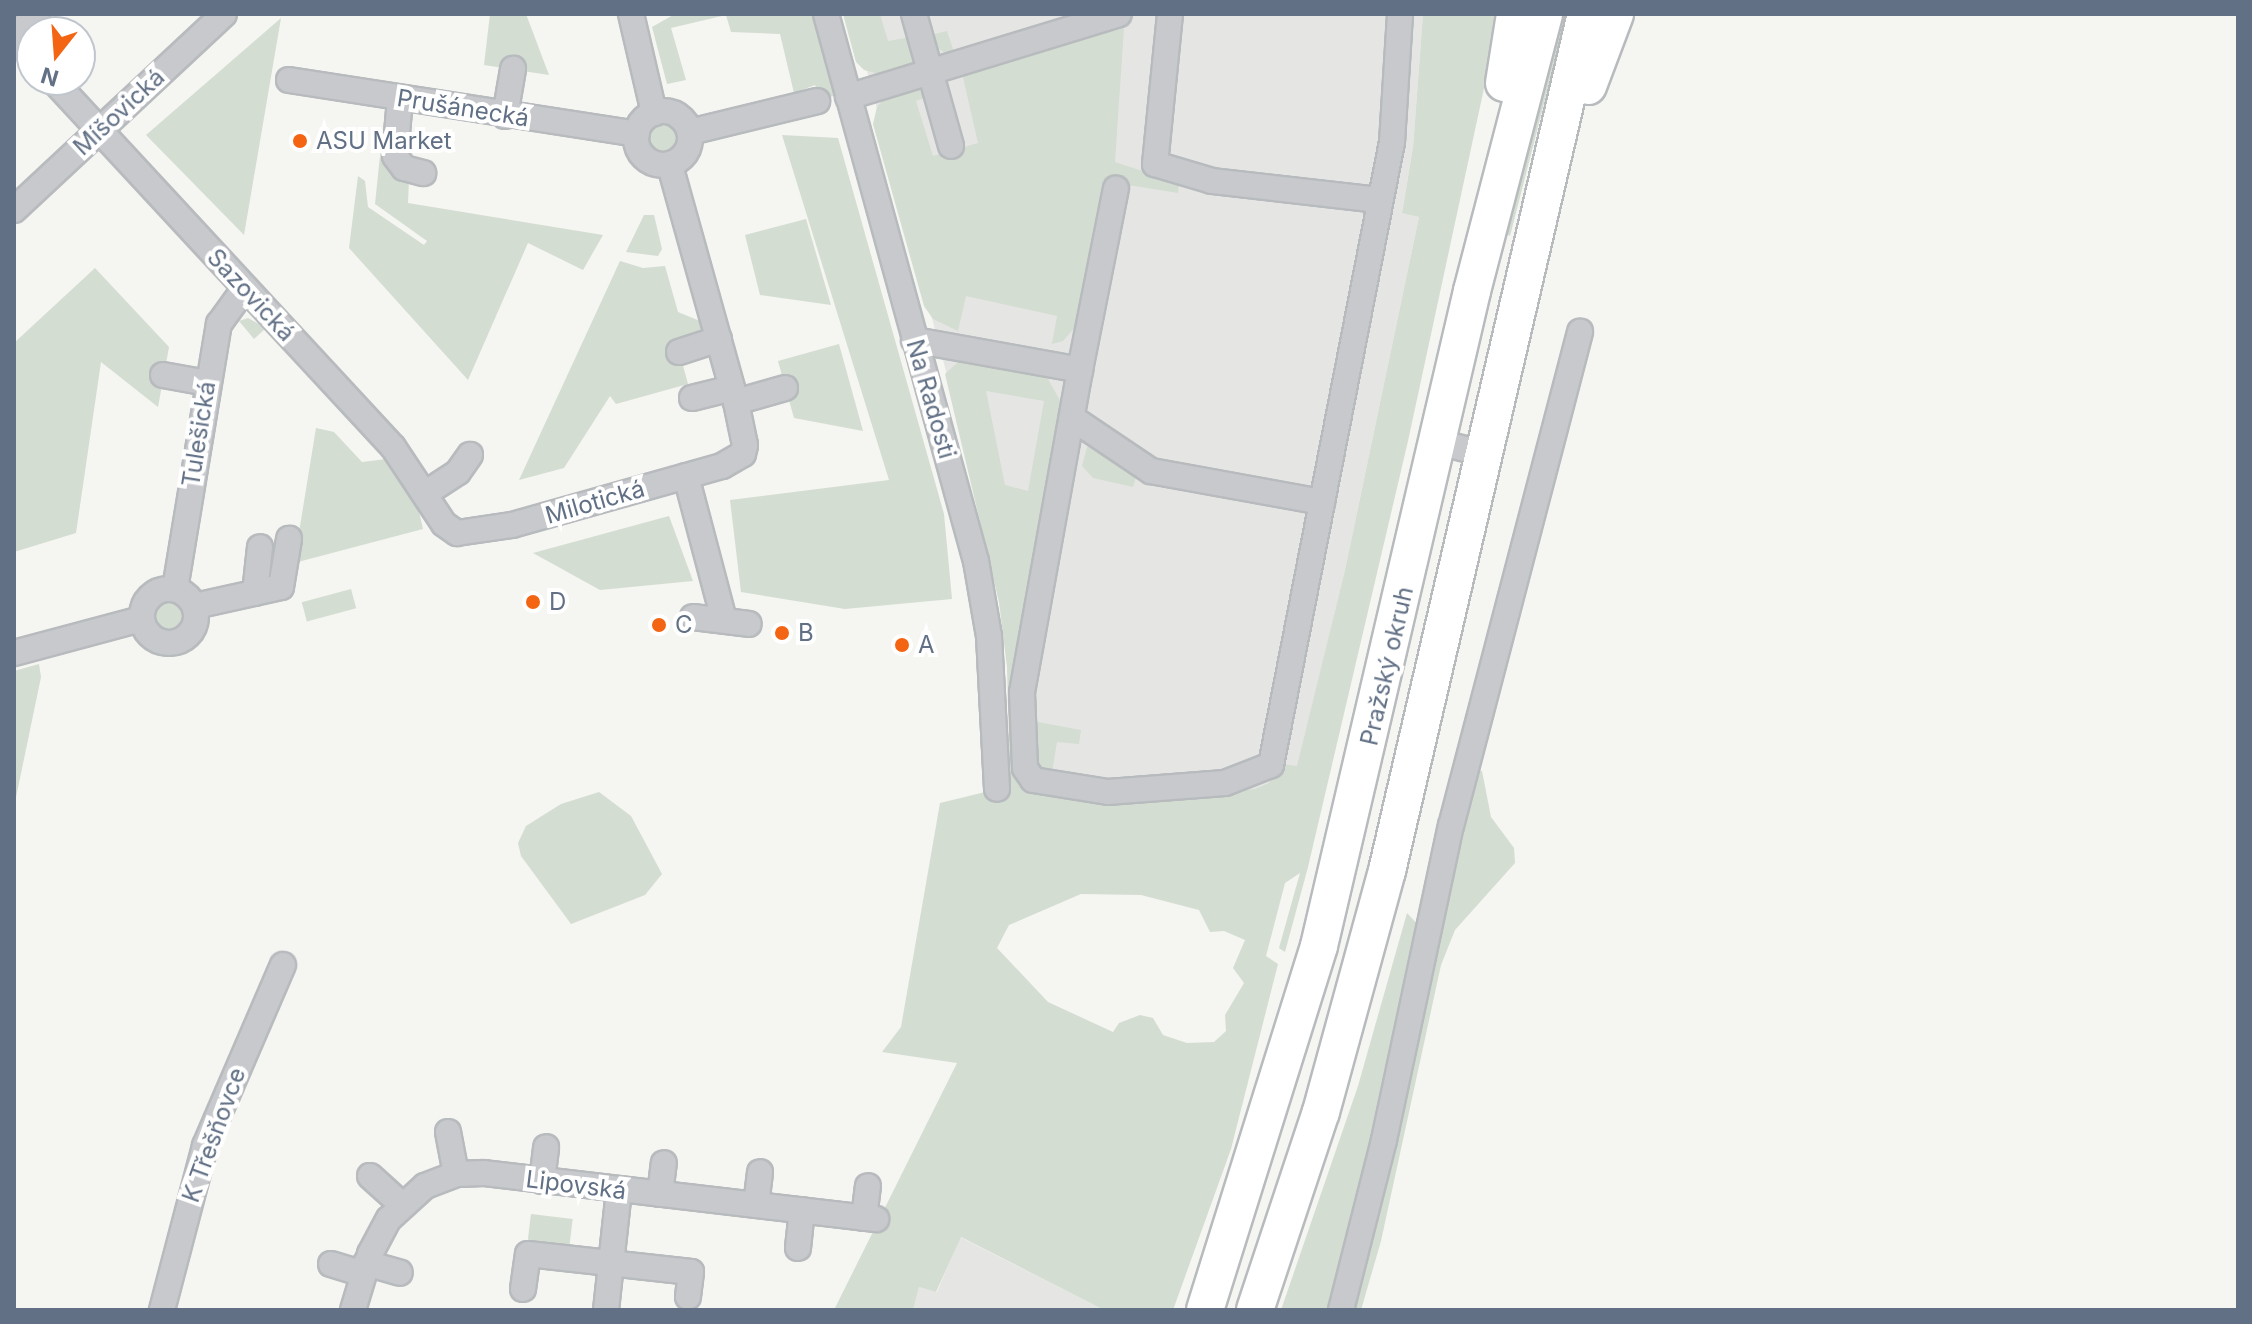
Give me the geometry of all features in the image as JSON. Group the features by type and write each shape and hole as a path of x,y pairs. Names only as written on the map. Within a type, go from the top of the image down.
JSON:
{"highway":[{"path":"1472,291 1515,14"},
{"name":"Pražský okruh","path":"1205,1310 1319,946 1472,291 1544,14"},
{"name":"Pražský okruh","path":"1255,1310 1321,1112 1367,945 1485,454 1586,14"},
{"path":"1538,219 1615,14"}],"street":[{"path":"14,36 37,14"},
{"name":"Míšovická","path":"14,210 224,14"},
{"path":"631,14 654,113"},
{"name":"Na Radosti","path":"826,14 984,599 997,789"},
{"path":"914,14 951,146"},
{"path":"848,97 1119,14"},
{"path":"1170,14 1155,164 1212,181 1380,200"},
{"path":"1116,189 1022,693 1025,768 1033,780 1046,785 1108,792 1225,783 1271,765 1392,142 1400,14"},
{"path":"505,116 513,69"},
{"name":"Prušánecká","path":"289,80 505,116 637,134"},
{"name":"Sazovická","path":"68,96 393,447 440,517"},
{"path":"400,99 395,156 410,171 423,173"},
{"path":"690,132 817,101"},
{"path":"654,113 680,117 690,132 688,149 670,165"},
{"path":"654,113 637,134 645,158 670,165"},
{"path":"670,165 734,395"},
{"name":"Tulešická","path":"175,589 219,324 245,288"},
{"path":"1341,1310 1384,1140 1451,826 1580,332"},
{"path":"679,352 719,339"},
{"path":"914,340 1080,370"},
{"path":"163,375 207,383"},
{"path":"692,398 785,388"},
{"name":"Milotická","path":"440,517 452,531 475,533 735,461 745,445 734,395"},
{"path":"1072,418 1151,471 1322,502"},
{"path":"1438,442 1485,454"},
{"path":"426,493 458,472 470,455"},
{"path":"686,476 724,620"},
{"path":"195,606 281,587 289,539"},
{"path":"255,593 260,547"},
{"path":"141,619 153,593 175,589 195,606"},
{"path":"141,619 155,640 179,641 192,630 195,606"},
{"path":"693,617 749,624"},
{"path":"14,653 141,619"},
{"name":"K Třešňovce","path":"162,1310 205,1146 283,965"},
{"path":"353,1310 378,1234 401,1204 456,1174 448,1132"},
{"path":"542,1181 546,1147"},
{"path":"660,1194 664,1163"},
{"path":"756,1205 760,1172"},
{"name":"Lipovská","path":"456,1174 870,1219 868,1186"},
{"path":"370,1176 401,1204"},
{"path":"606,1310 619,1190"},
{"path":"798,1248 802,1210"},
{"path":"523,1289 528,1254 691,1272 688,1297"},
{"path":"331,1264 400,1273"}],"shaded area":[{"path":"490,14 526,14 549,75 484,65"},
{"path":"675,14 812,14 834,96 819,99 815,85 794,93 780,34 731,32 726,15 671,28 686,80 667,84 652,27"},
{"path":"843,14 880,14 888,41 911,37 917,64 879,74 864,70 856,62"},
{"path":"852,14 1423,14 1413,147 1402,212 1419,217 1345,570 1294,782 1028,881 1003,588"},
{"path":"1423,14 1500,14 1408,441 1308,867 1285,952 1279,948 1300,873 1285,883 1266,956 1278,964 1231,1149 1173,1310 1104,1310 961,1237 936,1292 919,1287 913,1310 834,1310 957,1063 882,1052 901,1027 940,803 1010,786 1007,667 999,602 945,374 960,360 1028,370 1048,379 1062,404 1014,671 1020,784 1048,795 1113,802 1255,789 1269,783 1280,764 1297,766 1345,570 1419,217 1402,213 1413,147","holes":["986,391 1044,401 1028,491 1005,485","1081,894 1141,895 1199,910 1210,932 1224,931 1245,940 1233,968 1244,983 1225,1015 1226,1031 1214,1042 1187,1043 1163,1035 1153,1018 1140,1015 1119,1023 1113,1032 1048,1002 997,948 1009,925"]},
{"path":"1558,14 1567,14 1510,236 1504,233"},
{"path":"281,18 244,235 146,135"},
{"path":"1124,28 1115,162 1179,183 1178,193 1103,181 1077,325 1063,341 1052,344 1057,316 966,296 958,331 933,319 924,306 873,124 877,107 889,93 926,87 930,96 916,101 933,156 978,143 962,73"},
{"path":"947,31 957,61 933,45 930,35"},
{"path":"663,123 674,127 678,138 674,149 663,153 652,149 648,138 652,127"},
{"path":"782,135 838,138 944,514 952,599 845,609 741,592 730,500 889,480"},
{"path":"381,146 388,165 409,179 408,203 603,235 583,270 528,243 468,380 349,248 358,176 365,181 368,207 424,245 427,241 375,204"},
{"path":"644,215 654,215 662,249 658,256 626,252"},
{"path":"806,219 831,305 760,295 745,235"},
{"path":"620,261 643,268 665,266 678,312 700,321 702,333 677,343 688,384 616,404 610,396 564,468 519,480"},
{"path":"95,268 169,347 158,407 101,362 76,533 14,552 14,343"},
{"path":"248,318 266,328 254,339 239,321"},
{"path":"839,344 863,431 794,418 778,361"},
{"path":"316,428 334,432 362,462 386,459 414,490 423,529 294,563"},
{"path":"1098,444 1137,474 1133,487 1093,478 1082,466 1087,447"},
{"path":"669,516 693,581 600,590 533,553"},
{"path":"351,589 356,608 307,622 302,602"},
{"path":"168,600 179,605 184,616 179,627 168,632 157,627 152,616 157,605"},
{"path":"39,664 41,677 14,807 14,671"},
{"path":"1038,722 1081,730 1079,744 1057,742 1051,779 1033,764"},
{"path":"1474,769 1482,771 1491,817 1514,848 1515,863 1455,930 1441,965 1381,1241 1361,1310 1347,1310"},
{"path":"599,792 631,816 662,874 645,895 571,924 521,856 518,843 526,826 561,804"},
{"path":"1407,913 1422,929 1334,1310 1281,1310 1358,1086"},
{"path":"531,1214 573,1219 570,1245 528,1240"},
{"path":"960,1237 1104,1310 913,1310 919,1287 937,1292"}],"place":[{"name":"ASU Market","path":"300,141"},
{"name":"D","path":"533,602"},
{"name":"C","path":"659,625"},
{"name":"B","path":"782,633"},
{"name":"A","path":"902,645"}]}
